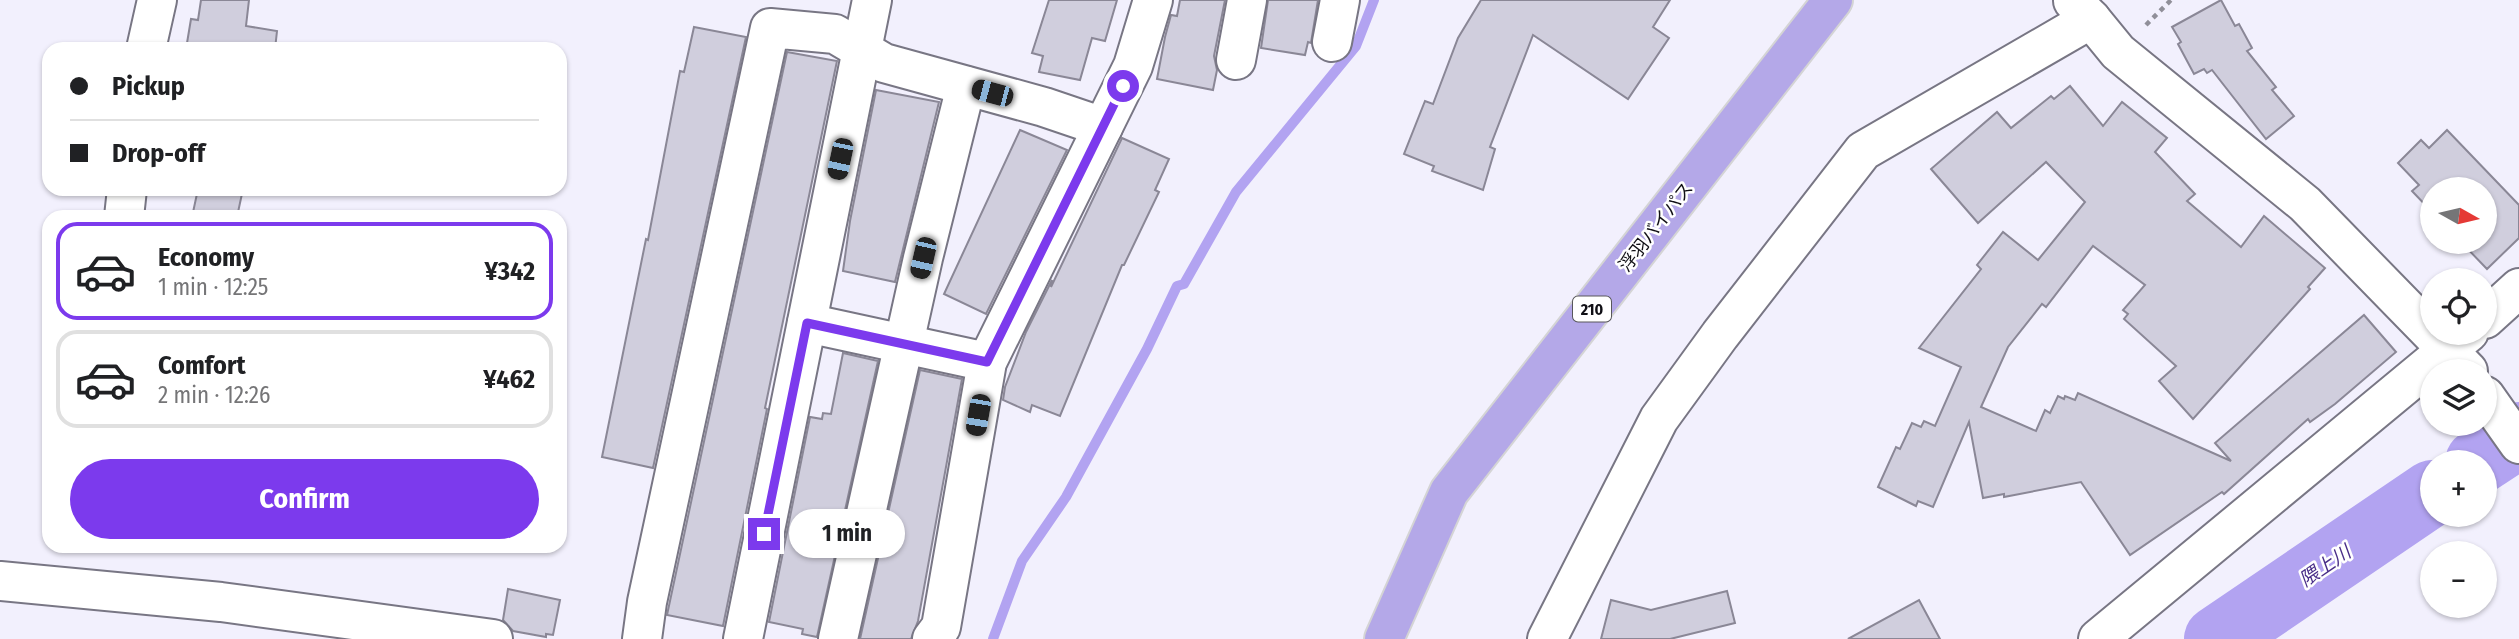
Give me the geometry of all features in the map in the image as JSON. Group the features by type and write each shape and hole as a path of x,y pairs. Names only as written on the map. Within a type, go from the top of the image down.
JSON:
{"highway":[{"name":"浮羽バイパス","path":"1384,639 1449,492 1833,0"}],"street":[{"path":"148,42 157,0"},
{"path":"743,639 872,0"},
{"path":"932,639 941,626 987,362 1133,66 1153,0"},
{"path":"1236,60 1247,0"},
{"path":"1332,42 1340,0"},
{"path":"1547,639 1659,419 1720,335 1863,151 2081,9 2118,52 2305,204 2462,359"},
{"path":"642,639 647,602 770,28 835,34 884,63 1044,107 1103,127"},
{"path":"838,639 904,344 966,86"},
{"path":"2497,308 2519,288"},
{"path":"807,323 987,362"},
{"path":"2098,639 2420,399"},
{"path":"2497,410 2519,444"},
{"path":"0,581 221,602 493,639"}],"building":[{"path":"201,0 249,0 246,26 277,31 276,42 187,42 191,19 198,20"},
{"path":"1049,0 1117,0 1105,41 1092,38 1080,80 1039,72 1043,56 1032,53"},
{"path":"1180,0 1225,0 1214,56 1217,70 1213,90 1157,79 1171,15 1177,16"},
{"path":"1268,0 1318,0 1311,43 1308,42 1305,55 1261,48"},
{"path":"1481,0 1670,0 1653,27 1669,38 1628,99 1533,35 1490,147 1495,149 1483,190 1432,171 1434,166 1404,154 1425,101 1433,104 1458,38"},
{"path":"2221,0 2235,26 2239,24 2252,48 2247,51 2276,87 2272,90 2294,116 2266,139 2212,70 2207,73 2204,69 2194,74 2172,27"},
{"path":"694,27 746,37 653,468 602,457 646,239 648,240 680,71 684,72"},
{"path":"787,52 837,61 723,626 667,615"},
{"path":"2070,86 2103,126 2122,102 2167,138 2155,152 2195,194 2187,201 2241,247 2264,216 2325,268 2308,287 2310,289 2193,419 2159,381 2176,366 2124,319 2128,314 2123,310 2145,285 2093,246 2046,307 2042,304 2008,347 1981,407 2036,431 2045,410 2050,413 2058,396 2075,400 2078,393 2231,461 2215,443 2364,315 2396,352 2335,404 2310,422 2308,419 2224,494 2222,492 2130,555 2081,482 2004,497 2004,494 1983,498 1969,422 1933,507 1918,501 1916,506 1878,487 1896,447 1900,449 1912,423 1921,427 1924,421 1935,426 1961,367 1919,348 1981,269 1977,265 2003,232 2038,260 2085,202 2046,162 1978,223 1931,169 1997,112 2011,128 2051,96 2054,99"},
{"path":"876,90 939,102 895,282 843,271"},
{"path":"1020,130 1067,150 986,314 944,294"},
{"path":"2447,130 2492,177 2420,177 2420,199 2412,191 2419,185 2398,163 2421,140 2429,148"},
{"path":"1122,138 1169,159 1155,190 1159,192 1122,265 1060,416 1032,405 1030,412 1003,400 1005,387 1026,332 1052,280 1051,287"},
{"path":"2497,182 2519,205 2519,238 2486,268 2473,254 2497,254"},
{"path":"196,196 242,196 238,210 194,210"},
{"path":"843,353 878,361 817,637 802,634 803,629 769,622 810,417 822,419 823,413 831,414"},
{"path":"920,370 962,379 918,621 911,639 860,639"},
{"path":"508,589 560,600 553,635 546,634 546,637 513,631 503,620"},
{"path":"1727,591 1735,623 1670,639 1601,639 1611,600 1651,610"},
{"path":"1919,600 1940,639 1848,639"}],"waterway":[{"path":"993,639 1022,561 1066,497 1147,349 1177,286 1184,284 1236,192 1356,46 1374,0"},
{"name":"隈上川","path":"2496,450 2519,435"},
{"name":"隈上川","path":"2217,639 2420,501"}],"route":[{"path":"764,534 807,323 987,362 1123,86"}]}
